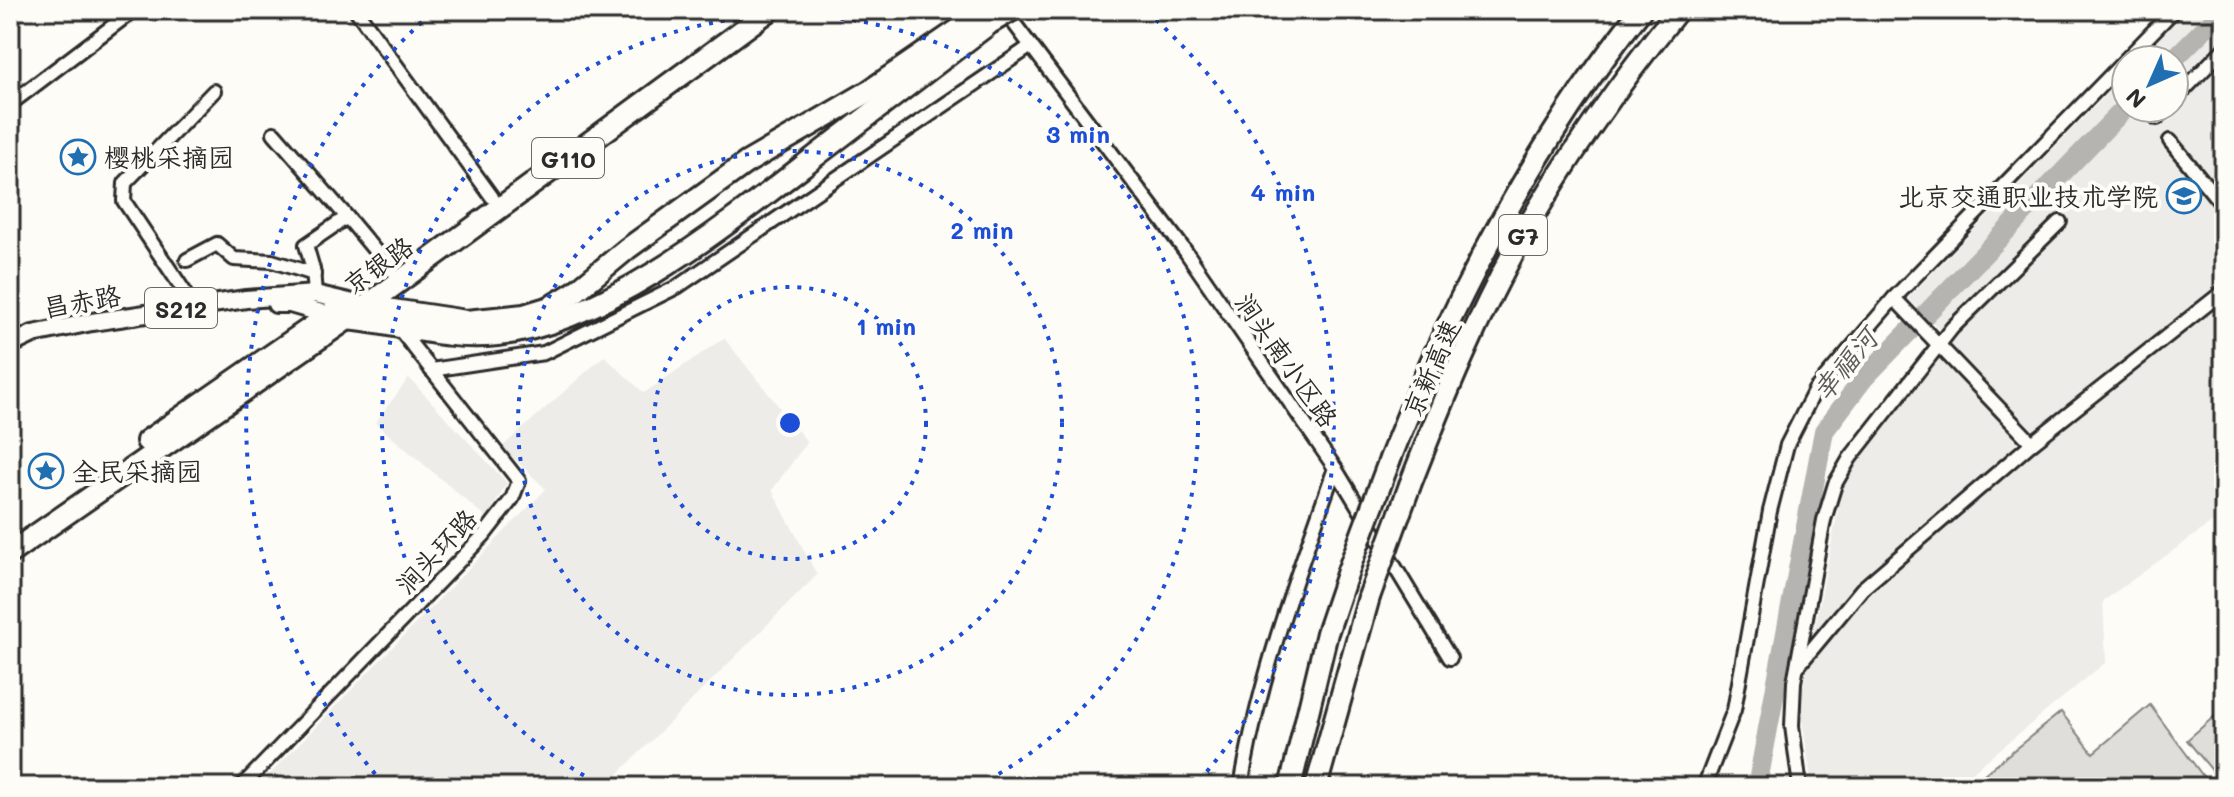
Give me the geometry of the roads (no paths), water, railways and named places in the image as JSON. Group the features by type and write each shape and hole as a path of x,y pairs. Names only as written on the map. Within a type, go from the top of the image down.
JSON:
{"highway":[{"name":"京银路","path":"10,541 246,369 347,311 391,270 749,10"},
{"name":"京银路","path":"10,553 770,10"},
{"name":"京新高速","path":"1290,787 1327,633 1348,571 1390,459 1457,307 1572,106 1641,10"},
{"name":"京新高速","path":"1316,787 1369,597 1410,485 1481,318 1523,234 1596,122 1678,10"},
{"path":"347,311 466,321 524,315 550,307 575,292 627,249 746,163 998,13"},
{"path":"347,311 397,326 472,335 520,331 560,318 649,276 743,212 998,13"}],"main road":[{"name":"昌赤路","path":"13,339 185,308 315,294 347,311"},
{"name":"昌赤路","path":"13,339 272,304 347,311"}],"street":[{"path":"10,104 134,10"},
{"path":"356,10 492,197"},
{"path":"1704,787 1734,710 1770,511 1787,445 1815,390 1894,298 2174,10"},
{"name":"涧头南小区路","path":"998,13 1031,46 1186,252 1335,468 1293,586 1250,736 1241,787"},
{"path":"431,370 544,353 677,287 1031,46"},
{"path":"2190,84 2224,49"},
{"path":"185,308 184,291 124,201 125,183 214,91"},
{"path":"274,133 391,270"},
{"path":"2170,141 2224,207"},
{"path":"315,294 314,274 306,245 347,217"},
{"path":"1800,787 1792,726 1796,669 1824,520 1835,484 1850,458 1937,345 2060,222"},
{"path":"187,260 217,244 234,259 272,261 314,274"},
{"path":"1796,669 1862,589 2032,443 2224,291"},
{"path":"1894,298 2032,443"},
{"name":"涧头环路","path":"241,787 484,535 512,499 519,481 397,326"},
{"path":"1335,468 1450,658"}],"waterway":[{"name":"幸福河","path":"2189,44 2223,10"},
{"name":"幸福河","path":"1757,787 1824,431 1864,378 2110,124"}],"place":[{"name":"樱桃采摘园","path":"78,157"},
{"name":"北京交通职业技术学院","path":"2184,196"},
{"name":"全民采摘园","path":"46,471"}]}
